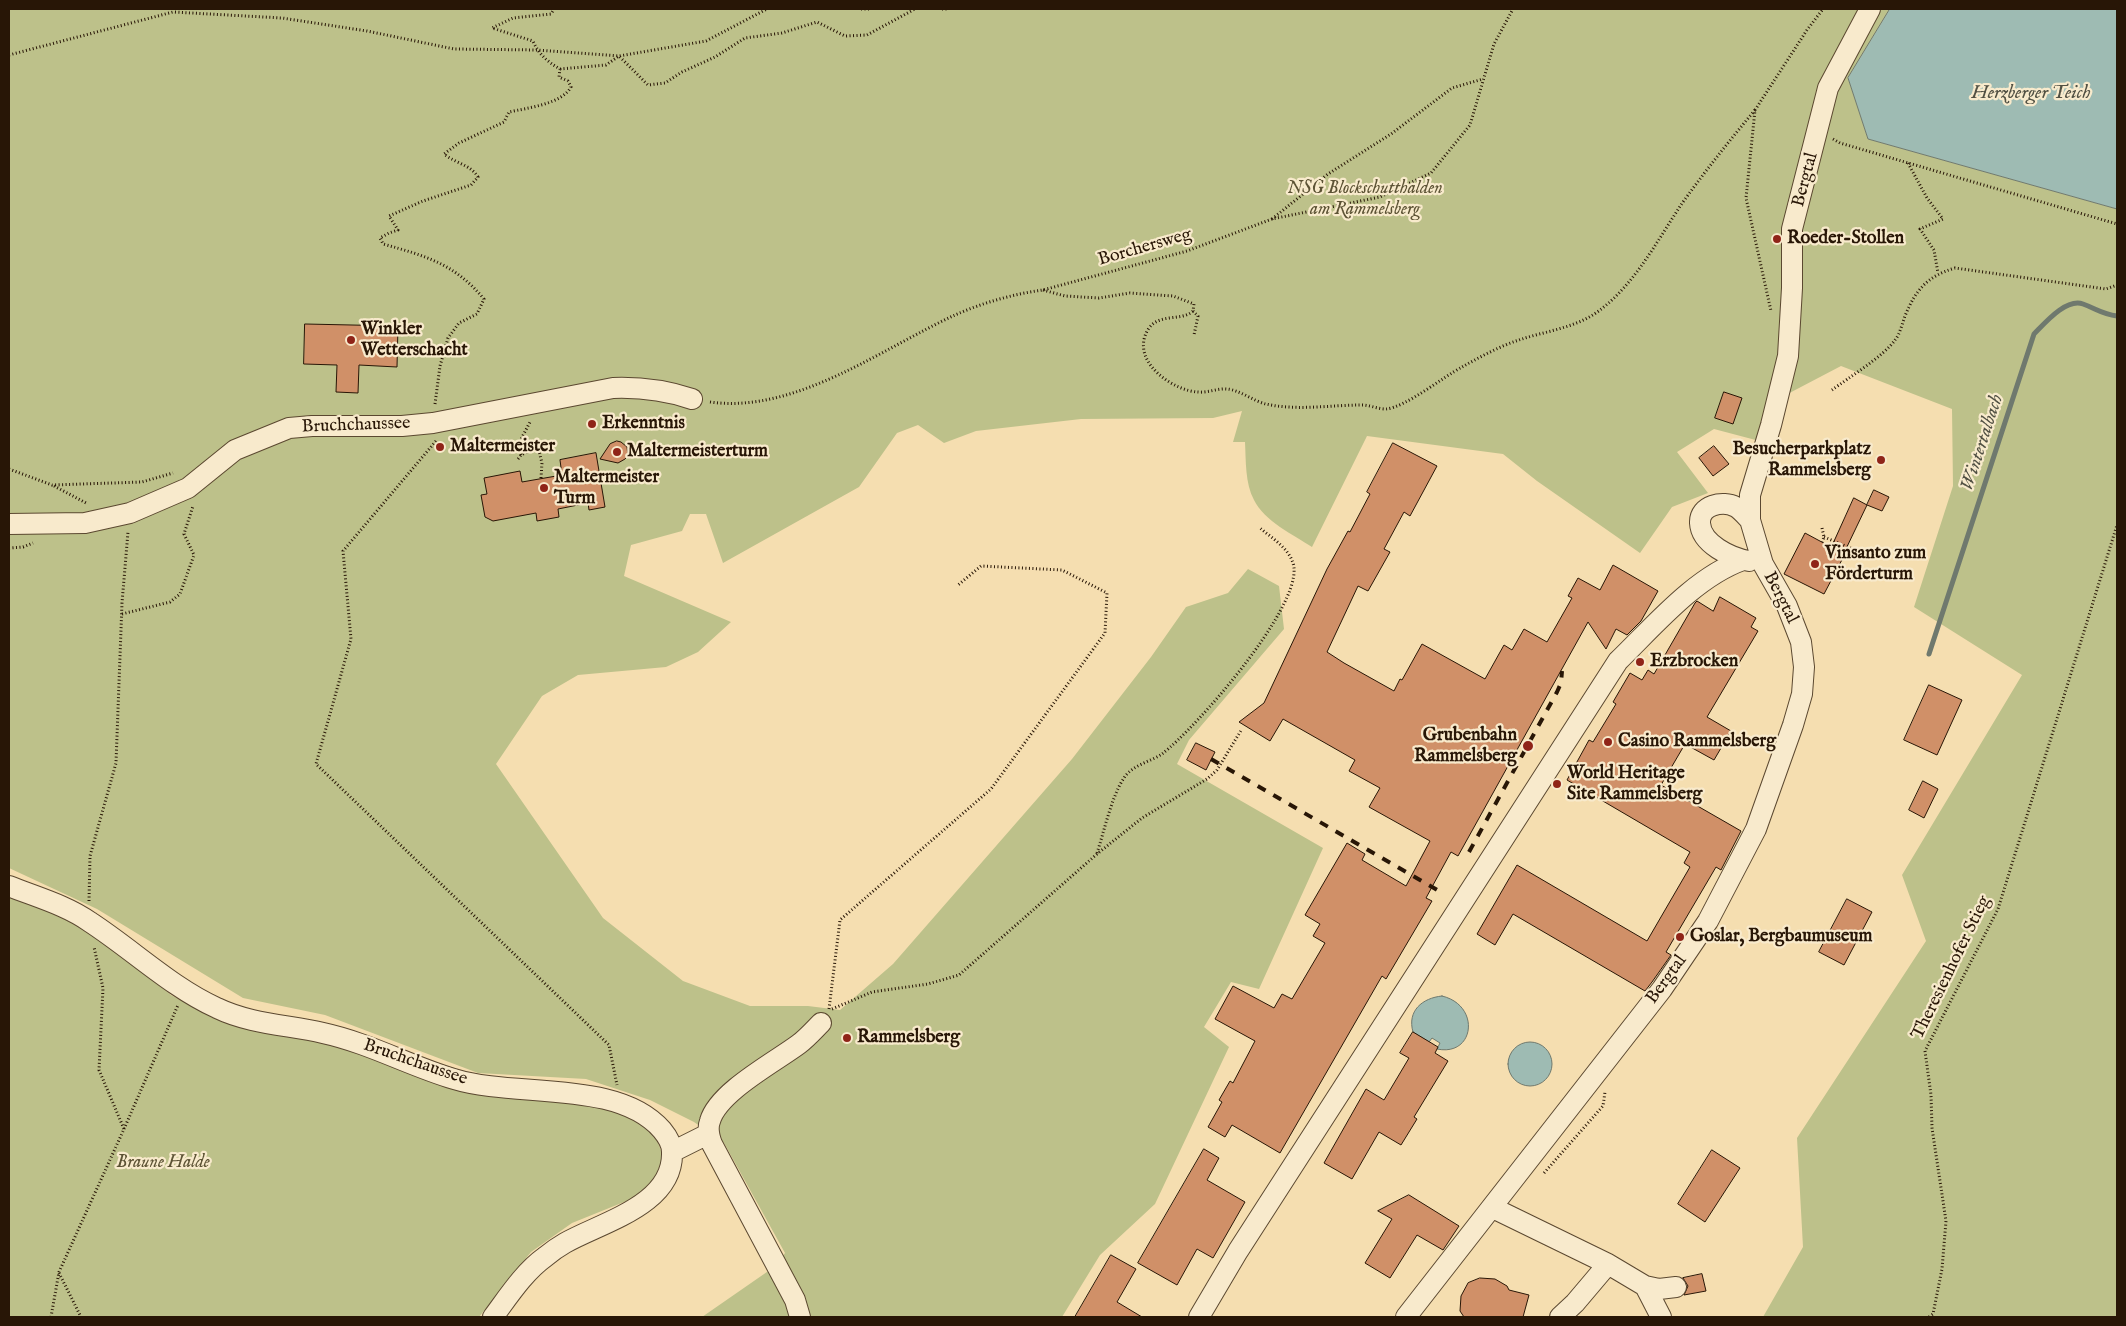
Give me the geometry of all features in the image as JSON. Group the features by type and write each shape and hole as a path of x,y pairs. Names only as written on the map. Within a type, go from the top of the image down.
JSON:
{"street":[{"name":"Bergtal","path":"1406,1317 1493,1208 1613,1050 1662,989 1708,921 1756,829 1793,725 1802,694 1804,667 1801,642 1787,606 1763,564 1750,520 1750,495 1771,425 1788,356 1792,288 1792,229 1819,131 1828,88 1870,9"},
{"name":"Bruchchaussee","path":"9,524 85,523 130,514 188,488 188,476 235,450 289,428 312,426 402,426 454,419 612,388 650,388 668,391 692,399"},
{"path":"1743,560 1725,554 1716,547 1701,528 1700,520 1702,513 1710,506 1722,504 1735,507 1750,520"},
{"name":"Bergtal","path":"1199,1317 1238,1251 1618,660 1684,597 1719,570 1743,560 1763,564"},
{"name":"Bruchchaussee","path":"9,886 65,907 89,920 184,991 219,1010 258,1021 325,1033 396,1056 454,1079 484,1086 562,1092 620,1103 652,1119 667,1137 672,1152"},
{"path":"800,1317 795,1300 708,1134 709,1122 715,1110 743,1082 801,1043 825,1016"},
{"path":"493,1317 511,1293 541,1260 563,1244 631,1210 655,1195 667,1179 672,1152 708,1134"},
{"path":"1493,1208 1608,1264 1645,1286 1676,1288"},
{"path":"1560,1317 1575,1303 1608,1264"},
{"path":"1645,1286 1661,1317"}],"path":[{"path":"554,9 551,14 513,18 492,28 534,41 537,50 545,60 560,69 606,65 619,56"},
{"path":"9,55 173,12 282,18 367,31 454,49 537,50 619,56 706,41 767,9"},
{"path":"861,9 868,9"},
{"path":"619,56 648,85 665,83 745,38 782,33 817,22 845,36 867,34 915,9"},
{"path":"942,9 949,9"},
{"name":"Borchersweg","path":"692,399 723,404 765,402 817,384 956,315 1024,292 1043,290 1187,251 1272,219 1380,197 1431,173 1470,125 1494,44 1513,9"},
{"path":"1194,311 1188,316 1165,317 1154,324 1145,336 1144,349 1149,362 1160,377 1183,389 1199,392 1228,389 1268,404 1314,406 1364,405 1387,409 1414,397 1461,367 1518,340 1561,329 1599,311 1626,286 1719,153 1755,110 1806,30 1823,9"},
{"path":"433,422 440,366 448,338 459,323 477,314 484,299 474,287 449,267 415,253 383,244 380,238 398,230 389,216 423,201 471,185 478,177 474,170 450,159 444,154 458,143 504,122 509,112 549,103 568,93 572,87 568,81 559,77 560,69"},
{"path":"1272,219 1328,174 1391,134 1452,88 1483,78"},
{"path":"1755,110 1746,198 1771,313"},
{"path":"1819,131 1840,143 2117,224"},
{"path":"1908,162 1927,198 1943,219 1920,229 1934,250 1938,273"},
{"path":"1832,390 1888,348 1896,339 1919,289 1938,273 1956,268 2106,289 2117,285"},
{"path":"1043,290 1065,296 1099,298 1130,293 1173,296 1194,304 1194,311 1198,316 1194,335"},
{"path":"521,455 519,442 528,427 531,417"},
{"path":"454,419 343,551 351,638 316,764 609,1045 620,1103"},
{"path":"519,442 544,447"},
{"path":"518,459 521,455 538,447"},
{"path":"538,447 542,463 541,478"},
{"path":"9,469 52,485 113,517"},
{"path":"52,485 142,482 188,476 194,501 184,534 194,555 180,594 170,602 122,614"},
{"name":"Theresienhofer Stieg","path":"1930,1317 1933,1314 1942,1269 1946,1221 1932,1128 1931,1095 1925,1051 1998,910 2117,525"},
{"path":"1097,854 1124,777 1137,767 1161,754 1179,738 1235,677 1278,614 1294,582 1294,566 1286,549 1260,528"},
{"path":"1822,528 1824,537 1822,542"},
{"path":"1824,537 1854,550"},
{"path":"825,1016 840,920 991,789 1105,633 1107,593 1062,570 981,566 958,585"},
{"path":"825,1016 872,992 928,984 959,975 1097,854 1142,818 1207,779 1217,770 1242,729"},
{"path":"124,1129 184,991"},
{"path":"59,1272 81,1317"}],"green space":[{"name":"NSG Blockschutthalden am Rammelsberg","path":"9,9 1890,9 1848,78 1868,139 2117,209 2117,1317 1763,1317 1803,1247 1797,1138 1926,941 1902,875 2022,675 1914,607 1953,486 1952,409 1841,366 1778,399 1767,443 1714,429 1677,452 1708,493 1672,507 1640,553 1537,481 1503,454 1367,436 1312,547 1272,521 1254,500 1247,479 1245,442 1233,442 1242,411 1213,418 1081,419 976,431 944,443 918,425 897,433 859,487 723,563 706,514 690,514 682,531 631,545 624,576 731,622 698,652 666,667 578,675 542,696 496,764 603,918 683,981 750,1006 808,1006 840,1010 893,964 1072,759 1151,657 1186,607 1228,593 1248,569 1279,586 1284,629 1189,740 1177,764 1323,848 1259,989 1231,982 1204,1027 1229,1047 1155,1204 1100,1255 1062,1317 702,1317 777,1265 785,1253 724,1143 694,1122 650,1100 586,1079 478,1073 325,1015 243,998 97,909 9,868"},
{"name":"Braune Halde","path":"9,893 76,923 124,955 171,995 212,1017 256,1031 321,1041 547,1098 617,1110 654,1132 663,1156 654,1182 629,1200 572,1223 531,1252 479,1317 9,1317"}],"water":[{"name":"Herzberger Teich","path":"1890,9 2117,9 2117,209 1868,139 1848,78"},
{"path":"1442,996 1455,1001 1463,1009 1468,1019 1466,1038 1459,1045 1450,1049 1437,1049 1440,1043 1432,1038 1429,1042 1413,1032 1412,1018 1418,1007 1428,1000"},
{"path":"1530,1042 1542,1046 1548,1052 1552,1064 1548,1076 1542,1082 1530,1086 1518,1082 1512,1076 1508,1064 1512,1052 1518,1046"}],"building":[{"name":"Winkler Wetterschacht","path":"305,324 398,326 397,367 359,365 358,393 336,392 337,365 304,364"},
{"path":"1724,392 1742,398 1733,424 1715,418"},
{"name":"Maltermeisterturm","path":"617,441 627,447 628,456 618,463 600,459 610,444"},
{"path":"1393,443 1437,466 1410,516 1404,512 1384,549 1390,552 1368,591 1358,586 1327,652 1394,691 1422,644 1485,679 1504,645 1512,650 1524,629 1547,642 1572,598 1568,596 1578,578 1600,590 1613,565 1658,591 1641,621 1627,635 1616,629 1606,649 1588,622 1458,856 1451,852 1426,898 1432,901 1386,979 1382,976 1280,1153 1232,1125 1225,1137 1208,1127 1222,1102 1219,1100 1230,1081 1233,1083 1255,1041 1215,1019 1233,986 1274,1008 1282,994 1292,999 1325,943 1313,936 1320,924 1305,915 1347,843 1365,854 1362,860 1406,886 1430,841 1369,807 1380,788 1349,771 1355,760 1283,719 1270,741 1239,722 1264,703 1327,569 1348,531 1350,532 1370,494 1367,492"},
{"path":"1714,446 1729,464 1713,476 1699,458"},
{"name":"Maltermeister Turm","path":"596,453 605,507 589,510 588,503 558,509 559,517 537,521 536,513 493,521 485,517 481,495 487,494 484,478 520,471 522,482 562,475 560,460"},
{"path":"1874,490 1889,497 1882,511 1867,505"},
{"name":"Vinsanto zum Förderturm","path":"1854,498 1867,505 1845,554 1824,594 1784,574 1805,533 1831,547"},
{"path":"1720,597 1756,618 1751,627 1758,631 1707,717 1731,731 1714,760 1685,744 1661,785 1741,831 1721,870 1716,867 1666,952 1671,955 1652,982 1645,991 1513,914 1495,945 1477,934 1517,865 1647,941 1690,867 1684,863 1690,852 1567,780 1589,740 1593,742 1616,704 1613,702 1630,673 1642,680 1648,670 1654,674 1695,603 1697,601 1713,611"},
{"path":"1929,685 1962,700 1937,755 1904,740"},
{"path":"1196,743 1215,752 1206,770 1187,760"},
{"path":"1923,781 1938,789 1924,818 1909,810"},
{"path":"1847,899 1872,912 1844,965 1819,952"},
{"path":"1413,1032 1438,1047 1435,1053 1448,1061 1414,1117 1417,1119 1401,1145 1379,1132 1352,1179 1324,1163 1366,1089 1384,1100 1409,1058 1400,1053"},
{"path":"1204,1149 1219,1158 1207,1180 1245,1202 1213,1258 1197,1249 1177,1285 1138,1263"},
{"path":"1712,1150 1740,1168 1705,1222 1678,1204"},
{"path":"1409,1195 1459,1226 1443,1250 1417,1235 1390,1278 1365,1263 1392,1219 1378,1211"},
{"path":"1111,1255 1136,1269 1117,1302 1142,1317 1075,1317"},
{"path":"1702,1274 1706,1291 1684,1295 1688,1286 1683,1278"},
{"path":"1480,1278 1495,1279 1507,1286 1509,1290 1529,1295 1523,1317 1464,1317 1460,1311 1461,1296 1468,1283"}],"waterway":[{"name":"Wintertalbach","path":"1929,654 2034,334 2056,313 2076,303 2117,316"}],"railway":[{"path":"1469,852 1557,692 1561,683 1562,671"},
{"path":"1211,759 1439,891"}],"place":[{"name":"Roeder-Stollen","path":"1777,239"},
{"name":"Winkler Wetterschacht","path":"351,340"},
{"name":"Erkenntnis","path":"592,424"},
{"name":"Maltermeister","path":"440,447"},
{"name":"Maltermeisterturm","path":"617,452"},
{"name":"Besucherparkplatz Rammelsberg","path":"1881,460"},
{"name":"Maltermeister Turm","path":"544,488"},
{"name":"Vinsanto zum Förderturm","path":"1815,564"},
{"name":"Erzbrocken","path":"1640,662"},
{"name":"Casino Rammelsberg","path":"1608,742"},
{"name":"Grubenbahn Rammelsberg","path":"1528,746"},
{"name":"World Heritage Site Rammelsberg","path":"1557,784"},
{"name":"Goslar, Bergbaumuseum","path":"1680,937"},
{"name":"Rammelsberg","path":"847,1038"}]}
